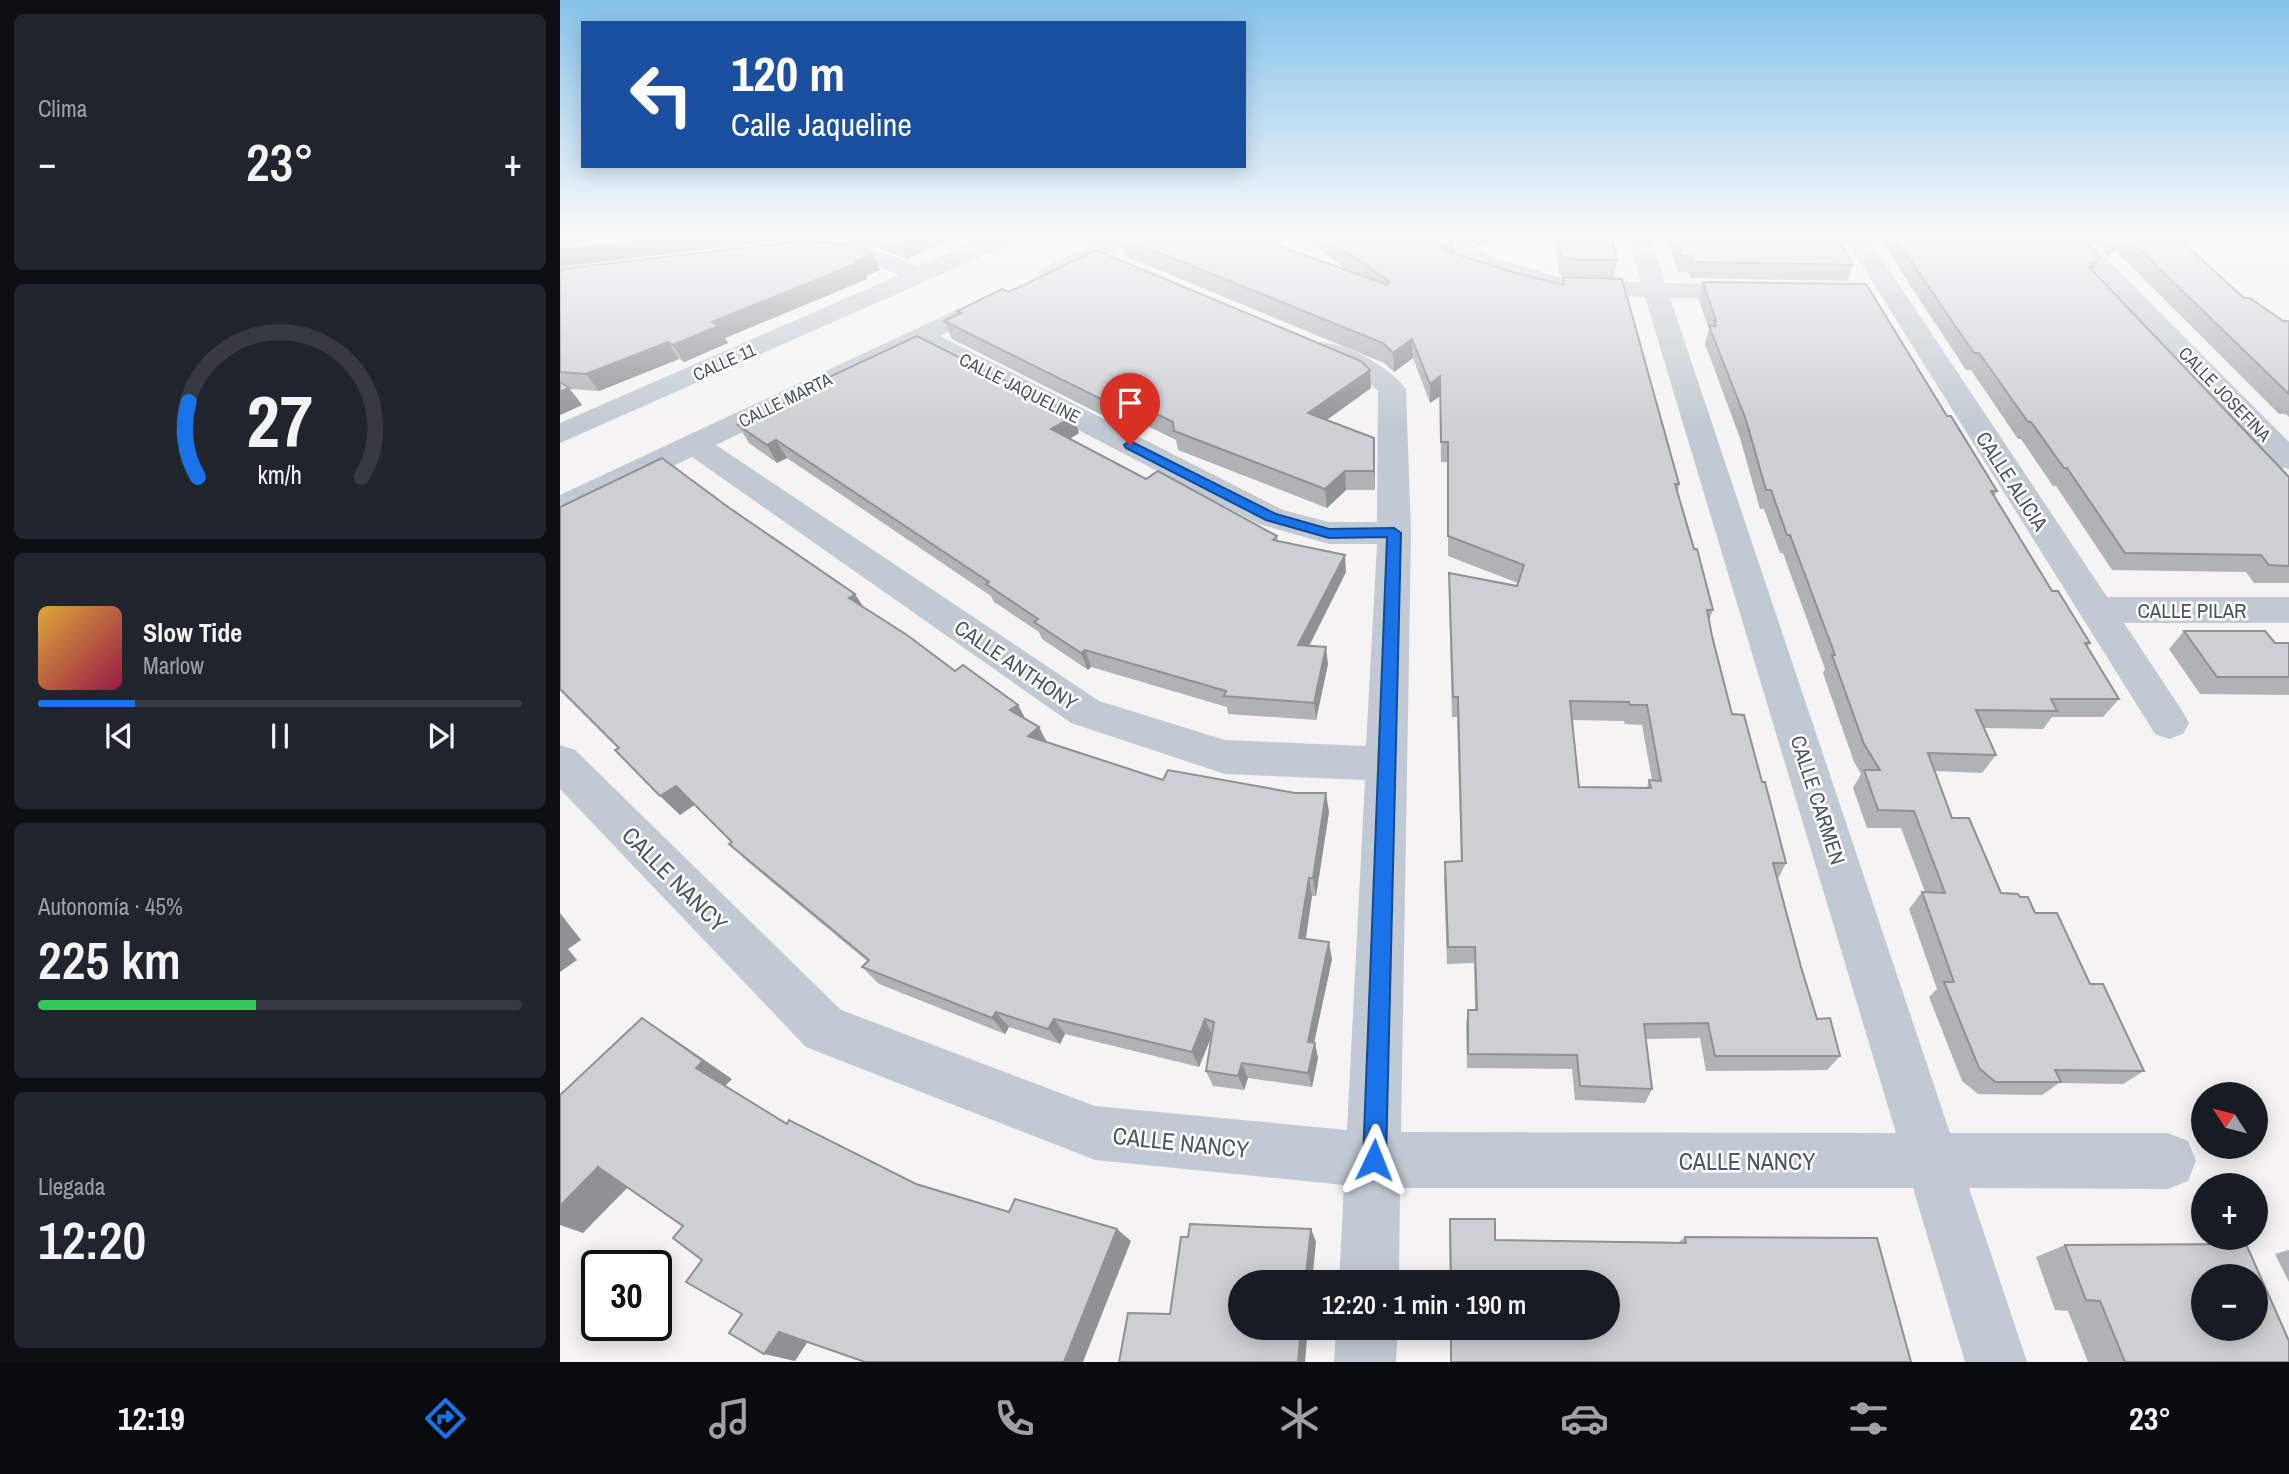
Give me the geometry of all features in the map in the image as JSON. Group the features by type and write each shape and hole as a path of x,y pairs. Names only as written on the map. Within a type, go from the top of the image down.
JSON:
{"street":[{"name":"CALLE 11","path":"560,434 859,302"},
{"name":"CALLE MARTA","path":"560,508 992,302"},
{"name":"CALLE CARMEN","path":"1660,302 1996,1362"},
{"name":"CALLE ALICIA","path":"1884,302 2096,610 2169,723"},
{"name":"CALLE JOSEFINA","path":"2135,302 2289,460"},
{"path":"1284,333 1373,371 1392,389 1394,533 1370,1270"},
{"name":"CALLE JAQUELINE","path":"919,336 1271,517 1329,533 1394,533"},
{"name":"CALLE ANTHONY","path":"694,444 1085,712 1225,757 1385,764"},
{"name":"CALLE PILAR","path":"2096,610 2289,610"},
{"name":"CALLE NANCY","path":"560,762 824,1028 1095,1133 1374,1160 2168,1161"},
{"path":"1366,1362 1367,1340"}],"building":[{"path":"560,302 762,302 712,322 718,326 673,345 668,342 586,374 560,372"},
{"path":"976,302 1219,302 1361,361 1370,370 1308,413 1374,438 1374,471 1345,471 1325,489 1174,431 1173,422 1112,392 1101,399 944,321 961,313 957,311"},
{"path":"1280,302 1628,302 1679,484 1675,484 1694,549 1697,549 1713,610 1707,610 1732,714 1744,715 1762,782 1765,782 1786,863 1773,863 1801,967 1817,1019 1830,1018 1840,1056 1715,1056 1708,1023 1644,1024 1652,1089 1580,1086 1577,1055 1468,1054 1468,1010 1477,1010 1475,947 1448,947 1445,862 1462,861 1458,697 1453,697 1449,573 1517,586 1524,565 1448,536 1448,442 1441,442 1440,376 1430,384 1412,339 1393,353 1383,343","holes":["1570,701 1629,702 1630,705 1647,705 1661,781 1649,780 1651,788 1579,787"]},
{"path":"1710,302 1877,302 1997,491 1991,491 2052,591 2058,591 2090,643 2085,643 2119,699 2051,699 2057,711 1976,710 1996,755 1928,753 1952,818 1969,818 2001,893 2028,897 2035,913 2057,913 2090,984 2103,984 2144,1071 2055,1070 2061,1082 1995,1082 1979,1068 1944,982 1954,982 1922,892 1945,893 1914,811 1878,810 1864,770 1880,770 1864,744 1832,655 1835,655 1790,535 1787,535 1771,490 1766,490 1746,420 1709,326 1716,326"},
{"path":"1939,302 2122,302 2289,477 2289,566 2269,565 2261,555 2125,553 2067,468 2064,468 2031,422 2028,422 1979,353 1974,353"},
{"path":"2194,302 2255,302 2283,321 2289,321 2289,394"},
{"path":"917,336 1074,416 1051,429 1146,479 1158,471 1277,536 1273,540 1345,555 1298,645 1326,647 1314,703 1224,696 1226,691 1085,650 1081,653 1034,622 1038,619 986,584 989,582 776,440 767,445 738,425 832,381 827,378"},
{"path":"560,382 569,388 560,392"},
{"path":"662,458 855,594 849,598 907,635 955,671 963,665 1018,705 1010,710 1039,727 1028,736 1163,780 1168,770 1295,793 1326,793 1313,878 1309,878 1299,938 1329,942 1308,1042 1315,1043 1308,1073 1242,1063 1238,1076 1206,1071 1214,1022 1205,1019 1192,1052 1054,1019 1048,1029 996,1012 992,1018 862,967 869,960 729,844 732,842 676,786 660,796 615,750 619,748 560,689 560,507"},
{"path":"2184,631 2265,631 2275,643 2289,643 2289,677 2217,677"},
{"path":"642,1018 703,1061 696,1068 787,1124 789,1120 916,1184 1009,1212 1015,1199 1117,1229 1064,1362 865,1362 779,1332 764,1354 729,1333 742,1314 686,1282 702,1260 673,1238 683,1226 598,1167 560,1206 560,1095"},
{"path":"1450,1219 1495,1219 1495,1240 1686,1243 1685,1237 1877,1238 1911,1362 1451,1362 1451,1340 1620,1340 1620,1270 1451,1270"},
{"path":"1190,1224 1311,1229 1306,1270 1228,1270 1228,1340 1300,1340 1298,1362 1119,1362 1128,1313 1170,1314 1181,1237 1188,1237"},
{"path":"2191,1244 2191,1250 2249,1250 2255,1264 2191,1264 2191,1341 2268,1341 2268,1294 2289,1341 2289,1362 2125,1362 2100,1301 2086,1300 2065,1245"}],"route":[{"path":"1130,445 1271,517 1329,533 1394,533 1374,1160"}]}
